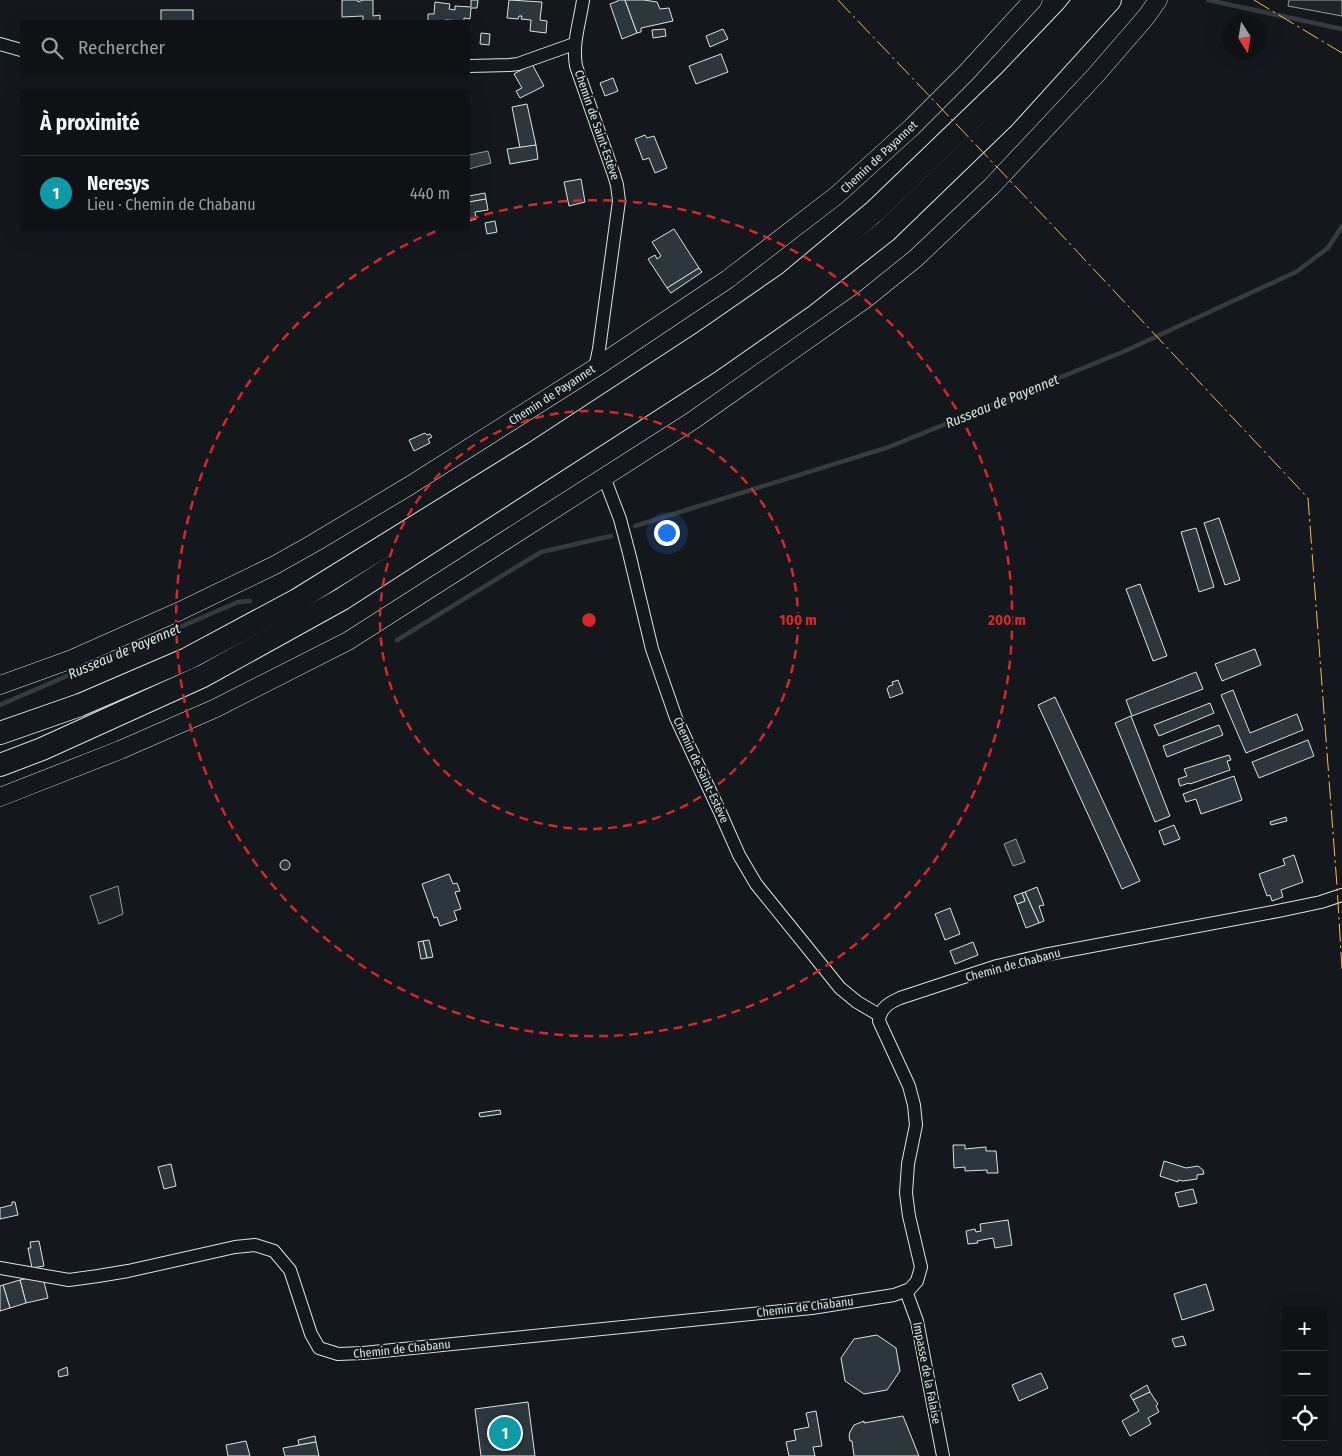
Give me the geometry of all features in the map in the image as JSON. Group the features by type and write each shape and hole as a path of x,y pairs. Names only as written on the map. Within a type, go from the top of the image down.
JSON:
{"highway":[{"path":"0,733 80,705 187,659 297,600 534,453 702,343 790,282 876,211 1008,83 1085,0"},
{"path":"0,765 42,749 164,695 203,676 342,599 708,363 801,298 886,231 1004,117 1110,0"},
{"path":"0,755 164,695"}],"street":[{"name":"Chemin de Saint-Estève","path":"583,0 574,44 574,57 619,194 595,368"},
{"name":"Chemin de Payannet","path":"0,685 72,659 117,640 275,564 409,486 595,368 728,279 837,195 965,74 1033,0"},
{"path":"0,797 120,750 216,708 348,641 692,421 864,300 916,258 991,187 1095,76 1158,0"},
{"path":"0,44 20,50"},
{"path":"470,66 518,64 574,44"},
{"name":"Chemin de Saint-Estève","path":"604,477 624,536 652,649 676,718 739,855 756,884 840,988 857,1002 879,1015"},
{"name":"Chemin de Chabanu","path":"879,1015 889,1004 900,998 998,966 1044,955 1278,911 1321,902 1342,895"},
{"path":"879,1015 881,1026 909,1086 914,1105 916,1125 908,1164 906,1193 909,1216 922,1267 917,1281 906,1291"},
{"name":"Chemin de Chabanu","path":"0,1268 69,1280 98,1276 234,1247 255,1245 274,1251 290,1270 311,1334 319,1348 338,1354 812,1308 894,1295 906,1291"},
{"name":"Impasse de la Falaise","path":"906,1291 917,1321 943,1456"}],"shaded area":[{"path":"1289,0 1342,0 1342,16 1288,6"},
{"path":"488,151 491,163 470,169 470,155"},
{"path":"1016,839 1025,862 1013,866 1004,844"},
{"path":"118,886 123,914 99,924 90,896"}],"building":[{"path":"342,0 358,0 358,2 373,0 373,16 380,15 380,20 363,20 363,16 342,17"},
{"path":"471,0 478,0 477,8 471,8 470,19 428,20 428,14 434,14 435,2 450,4 449,9 455,10 455,6 471,7"},
{"path":"509,0 542,2 540,20 547,21 546,33 530,31 531,20 521,19 522,16 519,16 518,19 507,18"},
{"path":"618,0 625,0 637,33 622,39 610,4"},
{"path":"625,0 657,2 660,9 669,8 673,21 641,28 641,32 637,33"},
{"path":"161,10 193,10 193,20 161,20"},
{"path":"665,29 666,36 653,38 652,30"},
{"path":"723,29 728,39 710,47 706,36"},
{"path":"481,33 490,34 489,45 480,44"},
{"path":"721,54 728,72 696,84 689,66"},
{"path":"532,64 544,86 520,98 516,91 522,88 514,74"},
{"path":"613,78 618,91 605,96 600,83"},
{"path":"527,104 536,145 520,148 512,107"},
{"path":"645,135 647,138 654,136 667,168 655,173 649,158 643,160 635,139"},
{"path":"536,145 538,159 510,164 507,149"},
{"path":"581,179 585,202 569,206 564,182"},
{"path":"485,193 486,199 470,202 470,196"},
{"path":"486,199 488,210 475,212 476,219 470,221 470,202"},
{"path":"495,221 497,232 487,234 485,223"},
{"path":"674,229 699,268 667,288 648,259 655,255 657,259 661,256 652,242"},
{"path":"699,268 702,272 671,293 667,288"},
{"path":"425,433 427,435 430,434 432,437 428,439 430,443 414,451 409,440"},
{"path":"1219,518 1240,580 1225,585 1204,523"},
{"path":"1196,528 1214,587 1199,592 1181,532"},
{"path":"1140,584 1167,656 1153,661 1126,589"},
{"path":"1255,649 1261,665 1222,681 1215,664"},
{"path":"1196,672 1203,689 1132,716 1126,700"},
{"path":"898,680 903,693 890,698 887,689 893,685 892,682"},
{"path":"1233,690 1250,733 1297,714 1303,730 1246,753 1221,695"},
{"path":"1055,697 1140,881 1122,889 1038,705"},
{"path":"1210,703 1214,713 1159,736 1154,725"},
{"path":"1131,716 1170,816 1155,822 1115,723"},
{"path":"1219,725 1223,735 1167,757 1163,746"},
{"path":"1308,740 1314,756 1259,778 1252,762"},
{"path":"1229,755 1231,760 1227,761 1230,770 1180,786 1178,779 1187,776 1184,769"},
{"path":"1234,776 1242,800 1201,814 1196,799 1186,802 1183,794"},
{"path":"1286,817 1287,821 1271,825 1270,822"},
{"path":"1174,825 1180,839 1164,845 1159,831"},
{"path":"1294,855 1303,882 1281,890 1283,897 1272,901 1270,895 1267,896 1259,874 1285,865 1283,859"},
{"path":"285,860 290,865 285,870 280,865"},
{"path":"449,874 453,884 457,883 460,891 455,892 461,909 454,911 457,920 440,926 437,917 434,918 422,884"},
{"path":"1037,887 1044,905 1039,906 1044,921 1039,923 1025,892"},
{"path":"1025,892 1039,923 1026,928 1017,904 1025,901 1022,893"},
{"path":"1022,893 1025,901 1017,904 1014,896"},
{"path":"950,908 960,934 945,940 935,914"},
{"path":"429,940 433,957 427,958 423,941"},
{"path":"423,941 427,958 421,959 418,942"},
{"path":"973,942 978,955 955,964 950,951"},
{"path":"500,1110 501,1114 480,1117 479,1113"},
{"path":"953,1145 965,1145 965,1149 986,1147 986,1151 996,1151 998,1173 987,1173 987,1170 965,1171 965,1167 954,1168"},
{"path":"1164,1161 1186,1168 1198,1166 1203,1170 1204,1174 1197,1175 1197,1179 1178,1180 1178,1182 1160,1176"},
{"path":"171,1164 176,1186 164,1189 158,1167"},
{"path":"1193,1189 1197,1203 1179,1207 1175,1193"},
{"path":"12,1202 15,1202 18,1215 0,1219 0,1208 12,1205"},
{"path":"1008,1220 1012,1245 995,1248 993,1238 968,1244 966,1231 975,1229 976,1232 981,1231 980,1224"},
{"path":"39,1241 44,1266 32,1268 28,1248 31,1248 30,1242"},
{"path":"36,1276 44,1282 48,1298 26,1303 20,1280"},
{"path":"20,1280 26,1303 10,1308 3,1285"},
{"path":"1206,1284 1214,1310 1182,1320 1174,1294"},
{"path":"3,1285 10,1308 0,1311 0,1286"},
{"path":"877,1335 896,1348 900,1371 887,1390 864,1394 845,1381 841,1358 854,1339"},
{"path":"1183,1336 1186,1345 1175,1347 1172,1339"},
{"path":"67,1367 68,1375 59,1377 58,1371"},
{"path":"1041,1373 1048,1388 1019,1401 1012,1385"},
{"path":"1147,1385 1150,1392 1133,1400 1130,1395"},
{"path":"1150,1392 1158,1404 1156,1406 1159,1412 1148,1418 1151,1424 1130,1436 1122,1421 1139,1411 1133,1400"},
{"path":"528,1402 535,1456 481,1456 475,1409"},
{"path":"816,1411 822,1446 813,1447 815,1456 789,1456 786,1442 796,1440 794,1430 809,1427 806,1413"},
{"path":"903,1416 919,1456 854,1456 852,1441 850,1441 849,1436 854,1425 864,1421 864,1423"},
{"path":"315,1436 316,1442 299,1445 298,1440"},
{"path":"246,1441 250,1456 228,1456 226,1445"},
{"path":"316,1442 319,1456 285,1456 283,1448"}],"waterway":[{"path":"1208,0 1342,29"},
{"name":"Russeau de Payennet","path":"635,526 889,447 1125,351 1296,272 1328,248 1342,226"},
{"name":"Russeau de Payennet","path":"397,640 541,552 611,536"},
{"name":"Russeau de Payennet","path":"0,705 238,602 250,601"}],"power":[{"path":"838,0 1308,498 1342,969"},
{"path":"1254,0 1342,53"}],"place":[{"name":"Neresys","path":"505,1433"}]}
